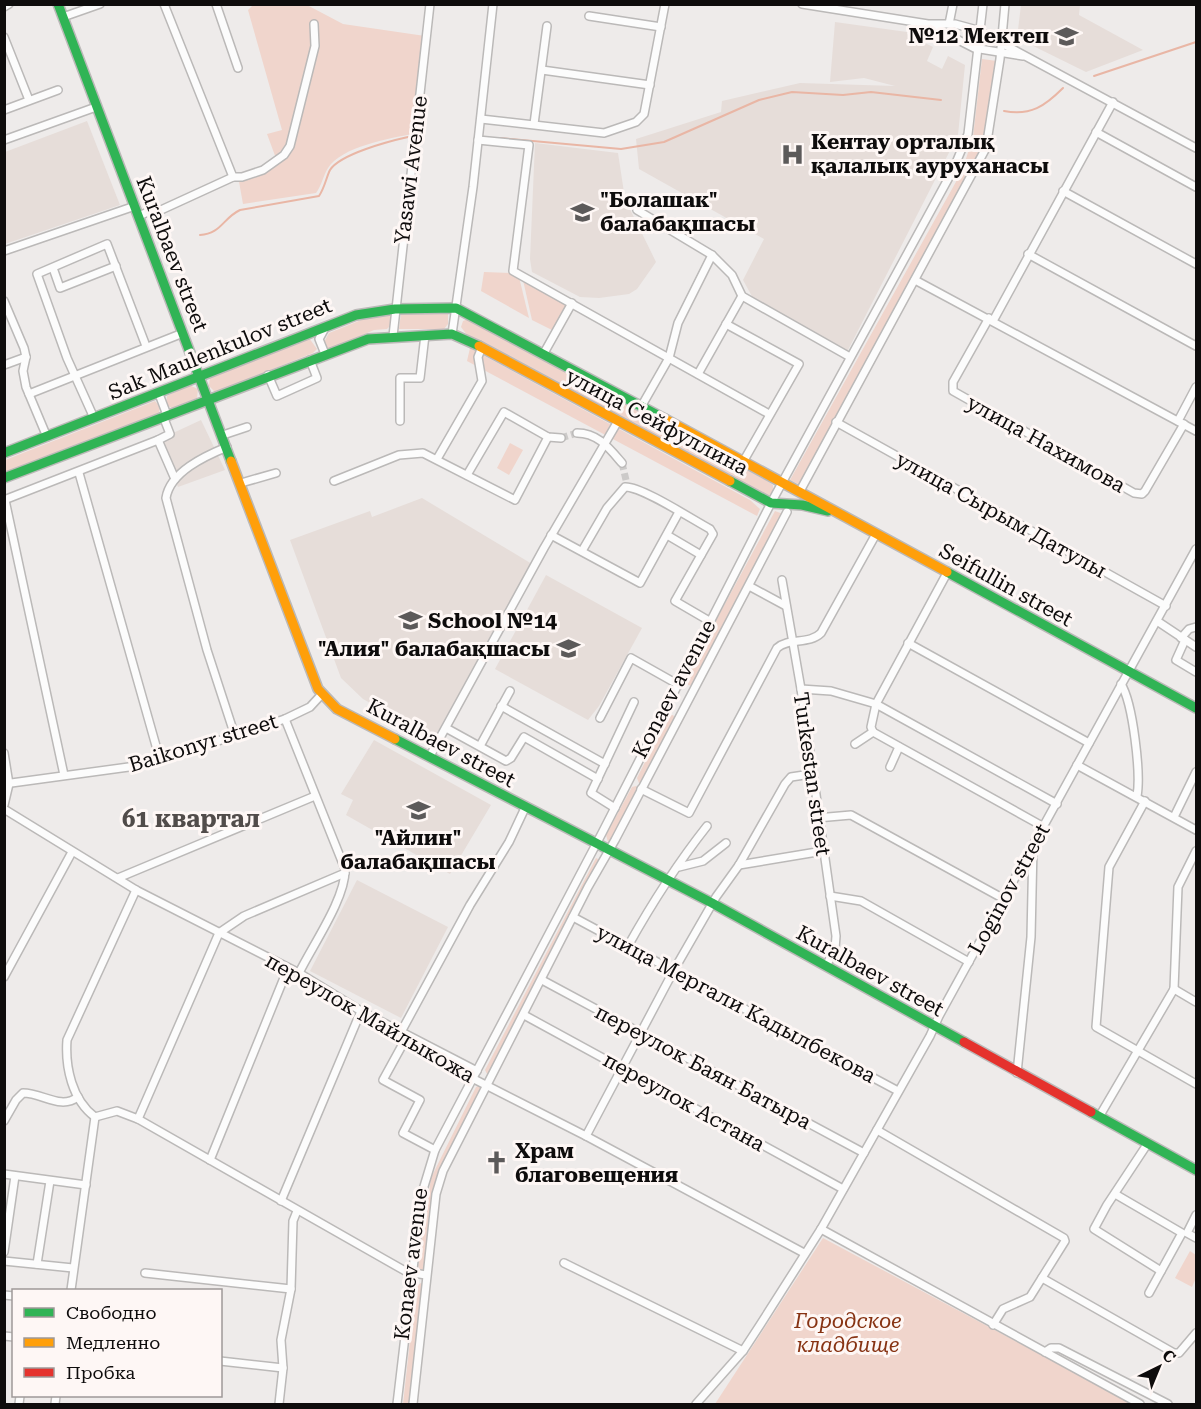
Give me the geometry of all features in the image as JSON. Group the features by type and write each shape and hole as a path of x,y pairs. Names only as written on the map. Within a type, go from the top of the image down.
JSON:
{"main road":[{"name":"Kuralbaev street","path":"58,4 321,694 337,709 430,756 608,852 712,903 935,1028 1197,1170"},
{"name":"Sak Maulenkulov street","path":"4,453 364,313 395,309 456,308"},
{"name":"улица Сейфуллина","path":"456,308 800,491"},
{"name":"Sak Maulenkulov street","path":"4,478 267,375 368,339 452,334"},
{"name":"улица Сейфуллина","path":"452,334 482,347 771,503 789,509 819,508 850,520"},
{"name":"Konaev avenue","path":"789,509 800,491"},
{"name":"Seifullin street","path":"800,491 1197,708"}],"street":[{"path":"4,7 9,4"},
{"path":"63,17 100,4"},
{"path":"164,4 233,177"},
{"path":"216,4 238,68"},
{"name":"Yasawi Avenue","path":"393,336 430,4"},
{"path":"452,334 481,119 493,4"},
{"path":"481,119 604,133 641,119 650,86 665,4"},
{"path":"802,4 928,24 949,24 980,31 1197,148"},
{"path":"949,24 953,4"},
{"name":"Konaev avenue","path":"397,1404 422,1193 435,1150 679,685 771,503 953,170 964,144 979,49 983,4"},
{"name":"Konaev avenue","path":"800,491 986,148 1001,53 1005,4"},
{"path":"589,16 661,27"},
{"path":"139,216 152,210 161,210 233,177 242,177 263,170 284,155 290,146 315,46 314,24"},
{"path":"928,24 979,49 1028,57"},
{"path":"534,124 547,26"},
{"path":"4,37 29,100"},
{"path":"542,70 650,86"},
{"path":"4,110 58,90"},
{"path":"992,319 1113,102"},
{"path":"4,140 96,107"},
{"path":"1096,132 1197,187"},
{"path":"478,140 529,146 513,271 769,414"},
{"path":"1063,192 1197,264"},
{"path":"4,251 135,206"},
{"path":"637,210 712,255 732,275 742,296 850,357"},
{"path":"94,418 74,375 37,274 107,244 146,346"},
{"path":"641,407 669,358 678,323 712,255"},
{"path":"1028,255 1197,346"},
{"path":"52,268 60,288 116,266"},
{"path":"915,280 992,319 1197,431"},
{"path":"698,374 742,296"},
{"path":"4,301 26,357 23,371 29,394 48,437"},
{"path":"543,353 572,303"},
{"name":"улица Нахимова","path":"992,319 952,385 953,391 1134,493 1142,494 1145,491 1181,422"},
{"path":"726,324 799,364 743,462"},
{"path":"325,354 319,339 327,326"},
{"path":"29,394 183,333"},
{"path":"400,421 400,378 420,378 425,335"},
{"path":"437,459 482,381 478,357 482,347"},
{"path":"4,365 26,357"},
{"path":"267,375 277,396 317,378 310,360"},
{"path":"1181,422 1197,387"},
{"path":"64,775 5,500 79,473 170,434 159,393"},
{"path":"467,475 504,412 548,437 561,438"},
{"path":"430,756 551,535 618,421"},
{"name":"улица Сырым Датулы","path":"836,422 1166,606"},
{"path":"222,435 247,427"},
{"path":"577,433 586,433 605,443 622,463"},
{"path":"334,481 399,455 423,453 515,500 548,437"},
{"path":"158,440 175,479"},
{"path":"227,447 198,461 175,479 167,491 168,514 235,736"},
{"path":"79,473 160,760"},
{"path":"241,483 276,473"},
{"path":"582,551 607,508 625,483 679,512 712,532 675,601 711,622"},
{"name":"Konaev avenue","path":"413,1404 426,1275 439,1183 573,917 789,509"},
{"path":"551,535 640,583 679,512"},
{"path":"641,789 689,813 777,648 814,638 825,628 876,534"},
{"path":"667,535 701,555"},
{"name":"Loginov street","path":"696,1404 742,1351 821,1229 935,1028 969,962 1197,549"},
{"path":"947,573 876,704 871,727 873,732 1044,827"},
{"name":"Turkestan street","path":"782,580 801,689 836,944 826,966"},
{"path":"748,586 786,606"},
{"path":"1157,621 1197,647"},
{"path":"1197,627 1189,628 1176,660 1197,672"},
{"path":"908,643 1089,743"},
{"path":"600,718 631,658 679,685"},
{"path":"1122,684 1130,705 1137,771 1137,796"},
{"path":"801,689 831,691 876,704 1057,804"},
{"path":"480,746 510,691"},
{"name":"Baikonyr street","path":"7,784 136,766 160,760 285,719 310,706 321,694"},
{"path":"615,808 591,793 634,702"},
{"path":"501,706 605,764"},
{"path":"285,719 345,873 335,904 299,973"},
{"path":"446,728 509,760 524,737 598,779"},
{"path":"855,744 873,732"},
{"path":"890,767 899,747"},
{"path":"4,753 7,784 4,807"},
{"path":"1077,765 1197,830"},
{"path":"1174,817 1197,772"},
{"path":"586,1136 674,970 712,903 739,865 784,784 791,777 811,774"},
{"path":"118,878 315,796"},
{"path":"1145,801 1109,867 1096,1021 1100,1031 1197,1084"},
{"name":"переулок Майлыкожа","path":"4,807 72,852 136,890 299,973 403,1036 411,1047 586,1136 804,1253"},
{"path":"435,1150 403,1133 420,1100 383,1080 470,905 509,842 525,808"},
{"path":"818,818 851,815 1004,899"},
{"path":"628,946 665,880 680,867 687,851 707,826"},
{"path":"680,867 703,861 726,843"},
{"path":"1017,1073 1031,937 1033,847"},
{"path":"739,865 823,851"},
{"path":"1099,1117 1174,989 1178,886 1197,851"},
{"path":"4,977 72,852"},
{"path":"138,1119 219,933 244,916 345,873"},
{"path":"71,1289 95,1117 78,1097 67,1066 67,1040 70,1029 136,890"},
{"path":"830,896 861,901 969,962"},
{"name":"улица Мергали Кадылбекова","path":"573,917 898,1091"},
{"path":"210,1160 288,968"},
{"name":"переулок Баян Батыра","path":"542,980 864,1153"},
{"path":"1174,989 1197,1002"},
{"path":"281,1201 361,1011"},
{"name":"переулок Астана","path":"524,1015 843,1189"},
{"path":"403,1036 477,1071"},
{"path":"4,1122 16,1100 23,1093 40,1095 61,1104 67,1104 78,1097"},
{"path":"95,1117 117,1111 138,1119 297,1211 412,1273 426,1275"},
{"path":"877,1130 1063,1236 1065,1241 1027,1300 1003,1309 993,1324"},
{"path":"1148,1143 1095,1226 1095,1232 1161,1270"},
{"path":"4,1174 86,1185"},
{"path":"4,1252 15,1176"},
{"path":"37,1264 50,1181"},
{"path":"1115,1194 1181,1231 1181,1236 1149,1293"},
{"path":"279,1404 283,1368 281,1340 291,1289 293,1221 297,1211"},
{"path":"1197,1215 1187,1233 1197,1238"},
{"path":"821,1229 1140,1404"},
{"path":"4,1261 73,1268"},
{"path":"564,1263 742,1351"},
{"path":"145,1273 291,1289"},
{"path":"1042,1278 1174,1353 1179,1353 1197,1333"},
{"path":"1190,1342 1197,1347"},
{"path":"1045,1352 1051,1348 1059,1348 1168,1404"},
{"path":"222,1361 283,1368"}],"shaded area":[{"name":"№12 Мектеп","path":"1021,5 1080,5 1079,15 1143,50 1086,72 1017,38"},
{"name":"Кентау орталық қалалық ауруханасы","path":"835,22 907,32 933,47 927,61 942,69 948,56 965,65 958,135 847,352 754,300 743,280 764,239 639,169 636,139 721,112 722,101 800,83 895,86 864,78 830,82"},
{"path":"87,121 120,205 5,244 5,152"},
{"name":"\"Болашак\" балабақшасы","path":"535,143 618,153 625,199 656,262 637,289 629,294 599,298 580,297 532,272 530,259"},
{"path":"201,420 225,470 178,487 158,440"},
{"name":"School №14","path":"422,498 532,564 435,739 363,699 341,678 290,540 370,511 372,517"},
{"name":"\"Алия\" балабақшасы","path":"546,575 642,628 599,706 588,720 495,669"},
{"name":"\"Айлин\" балабақшасы","path":"374,740 491,805 450,874 346,815 353,800 341,794"},
{"path":"357,880 448,927 401,1018 310,971"}],"green space":[{"path":"253,5 307,5 343,24 425,36 413,134 367,145 344,154 328,168 316,193 243,204 238,176 277,161 267,134 282,130 248,10"},
{"path":"982,59 997,61 987,145 800,485 790,480 962,171 973,137"},
{"path":"484,272 512,273 519,277 529,318 481,291"},
{"path":"523,280 568,304 554,331 532,320"},
{"path":"448,311 448,324 444,329 399,329 401,313"},
{"path":"391,315 391,325 387,329 374,330 331,349 327,348 324,342 329,333 366,318"},
{"path":"468,319 767,481 773,485 773,492 768,496 763,495 467,335 461,327 463,321"},
{"path":"309,338 317,349 313,353 215,392 209,386 210,377"},
{"path":"470,348 750,500 760,509 757,516 467,361"},
{"path":"189,385 198,389 197,398 172,408 166,405 167,396"},
{"path":"155,401 160,407 159,413 5,473 5,460"},
{"path":"510,443 523,450 509,475 497,468"},
{"path":"775,511 783,514 693,686 688,685 686,676"},
{"path":"673,715 675,718 642,783 639,783 637,778 668,716"},
{"path":"636,786 639,789 611,841 608,842 606,835 632,787"},
{"path":"596,858 602,861 491,1074 487,1074 485,1070"},
{"path":"480,1085 483,1088 444,1169 425,1269 420,1270 418,1266 431,1178 476,1087"},
{"name":"Городское кладбище","path":"823,1238 1133,1404 715,1404"},
{"path":"1190,1251 1196,1255 1196,1278 1192,1287 1175,1278"},
{"path":"423,1284 412,1404 403,1404 416,1286"}],"waterway":[{"path":"1094,76 1196,42"},
{"path":"1004,111 1030,111 1044,105 1063,88"},
{"path":"500,138 621,149 664,142 759,100 792,92 843,95 871,92 941,100"},
{"path":"200,235 213,232 240,210 319,196 335,164 366,149 408,137"}],"tunnel":[{"path":"561,438 577,433"},
{"path":"622,463 626,480"}],"traffic: fast":[{"path":"58,4 231,461"},
{"path":"4,453 356,315 395,309 456,308 665,419"},
{"path":"4,478 368,339 452,334 479,346"},
{"path":"730,481 771,503 802,505 828,511"},
{"path":"947,572 1196,708"},
{"path":"395,739 712,903 964,1042"},
{"path":"1091,1112 1196,1170"}],"traffic: slow":[{"path":"479,346 730,481"},
{"path":"665,419 947,572"},
{"path":"231,461 318,689 337,709 395,739"}],"traffic: jam":[{"path":"964,1042 1091,1112"}],"place":[{"name":"№12 Мектеп","path":"1067,36"},
{"name":"Кентау орталық қалалық ауруханасы","path":"793,154"},
{"name":"\"Болашак\" балабақшасы","path":"582,212"},
{"name":"School №14","path":"410,621"},
{"name":"\"Алия\" балабақшасы","path":"568,649"},
{"name":"\"Айлин\" балабақшасы","path":"418,810"},
{"name":"Храм благовещения","path":"497,1163"}],"district":[{"name":"61 квартал","path":"191,819"}]}
